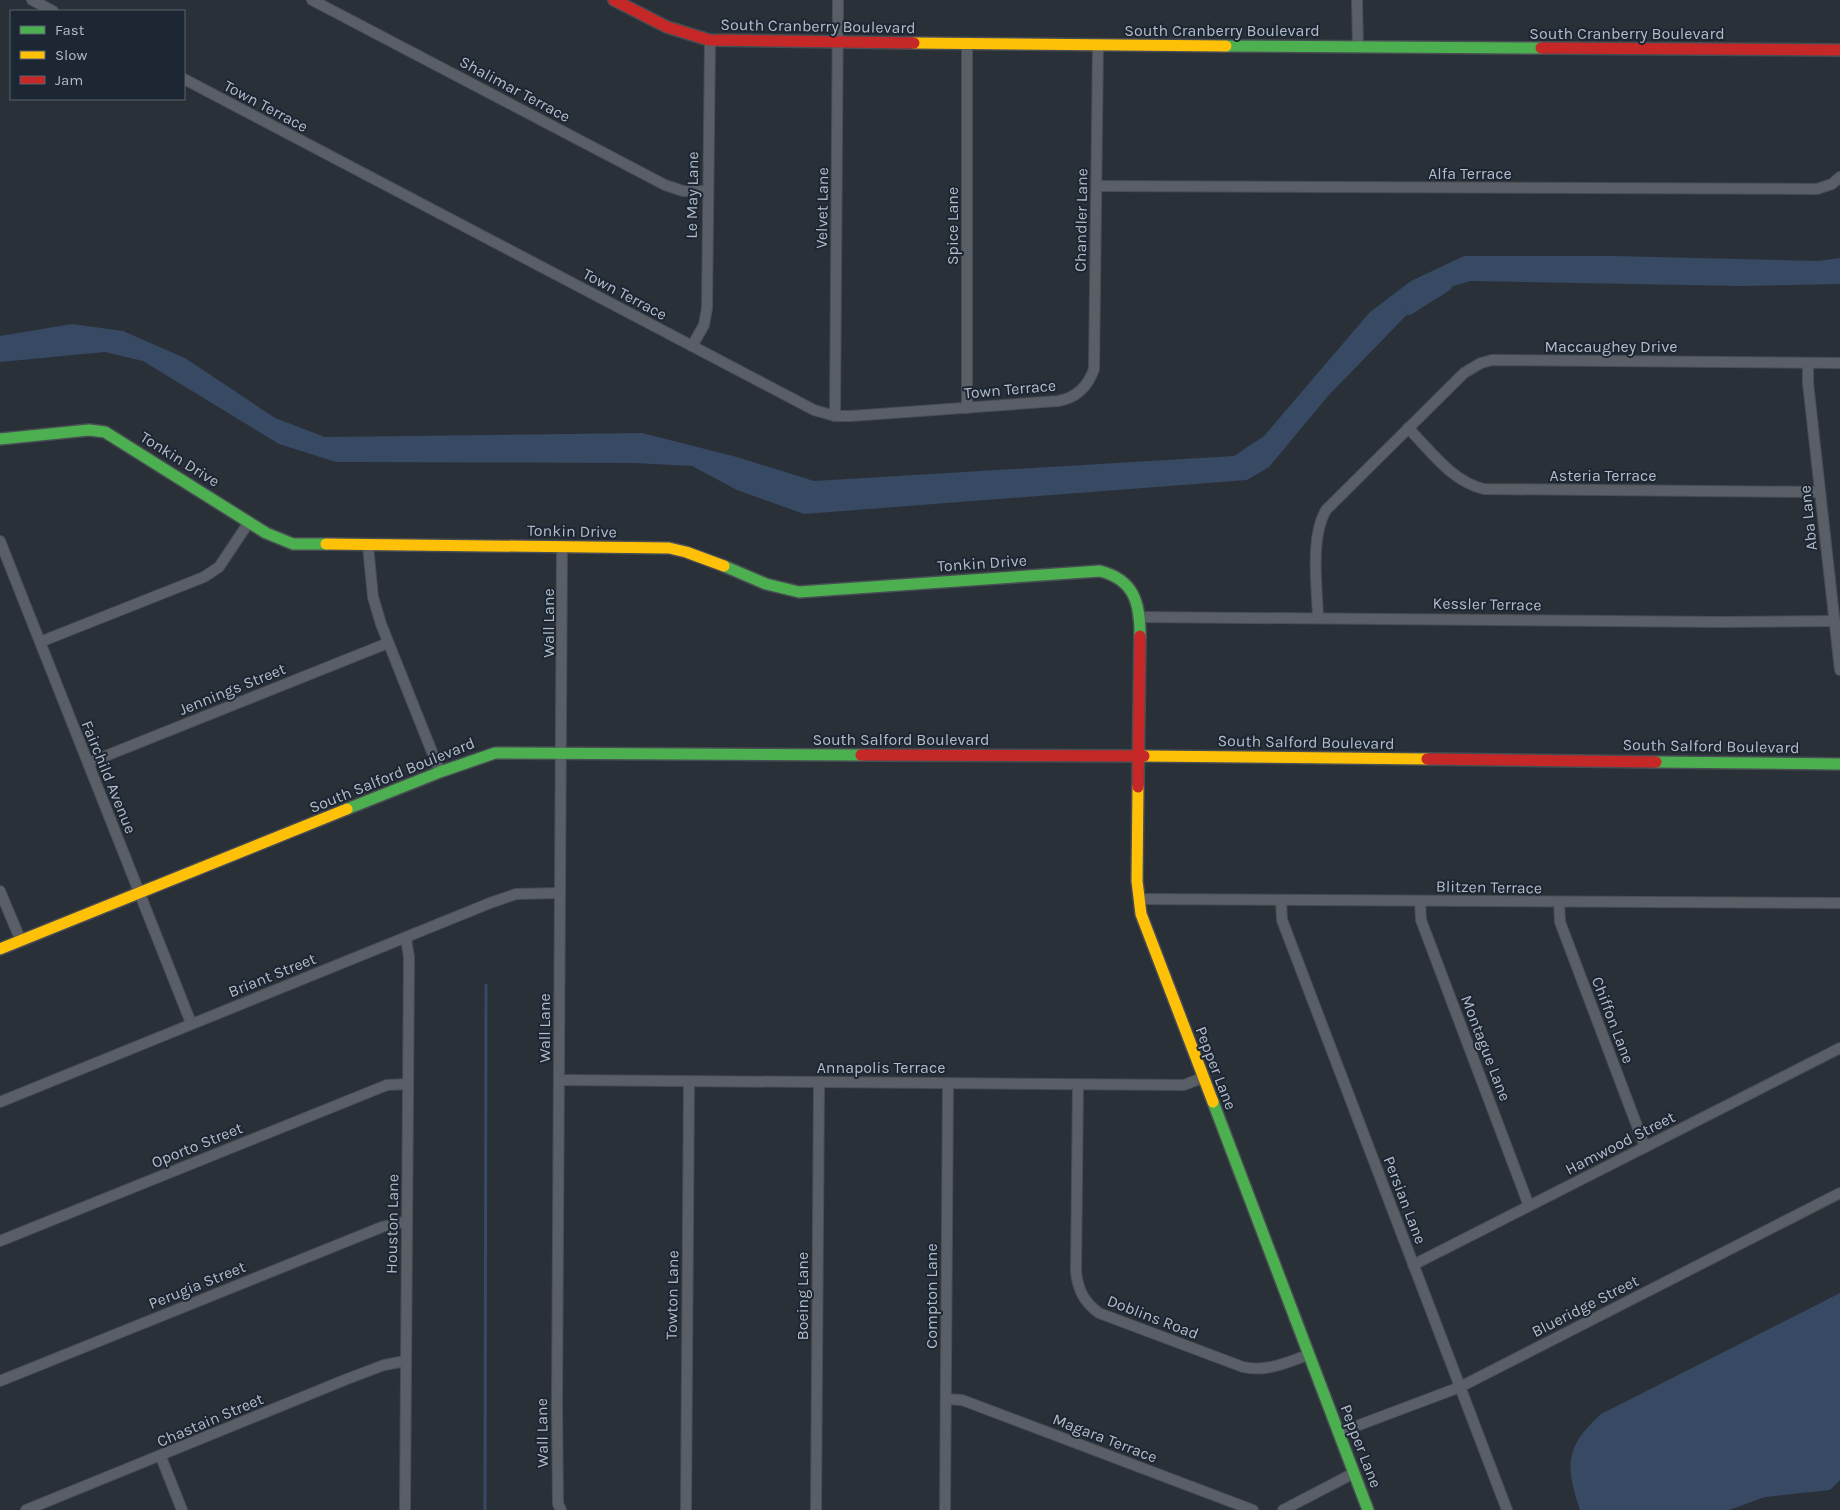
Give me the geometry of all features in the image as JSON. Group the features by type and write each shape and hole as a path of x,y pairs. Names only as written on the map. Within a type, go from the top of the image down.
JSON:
{"street":[{"path":"32,0 49,6"},
{"name":"Shalimar Terrace","path":"312,0 665,185 683,191 707,191"},
{"name":"South Cranberry Boulevard","path":"614,0 670,29 710,41 1840,50"},
{"name":"Velvet Lane","path":"835,416 838,0"},
{"path":"1358,0 1358,47"},
{"name":"Le May Lane","path":"692,346 704,325 707,308 710,41"},
{"name":"Spice Lane","path":"966,408 967,44"},
{"name":"Chandler Lane","path":"1079,392 1087,384 1094,369 1098,45"},
{"name":"Town Terrace","path":"185,81 814,410 835,416 1058,402 1066,400 1079,392"},
{"name":"Alfa Terrace","path":"1097,186 1797,189 1824,187 1840,177"},
{"name":"Maccaughey Drive","path":"1318,617 1317,535 1321,519 1330,506 1464,373 1481,363 1492,360 1840,363"},
{"name":"Aba Lane","path":"1808,363 1840,670"},
{"name":"Asteria Terrace","path":"1408,428 1457,477 1469,485 1484,489 1820,492"},
{"name":"Tonkin Drive","path":"0,439 89,430 105,432 249,522 278,539 293,544 677,550 773,588 799,592 1100,571 1117,576 1126,583 1136,598 1140,617"},
{"path":"40,642 204,577 219,567 249,522"},
{"name":"Fairchild Avenue","path":"0,542 191,1023"},
{"path":"368,546 373,597 388,643 440,772"},
{"name":"Wall Lane","path":"560,1509 557,1406 562,547"},
{"name":"Kessler Terrace","path":"1140,617 1740,622 1835,621"},
{"name":"Pepper Lane","path":"1140,617 1139,899 1144,926 1368,1510"},
{"name":"Jennings Street","path":"88,763 388,643"},
{"name":"South Salford Boulevard","path":"0,949 440,772 495,753 1139,756 1840,764"},
{"path":"0,891 21,941"},
{"name":"Briant Street","path":"0,1102 191,1023 516,894 560,892"},
{"name":"Blitzen Terrace","path":"1139,899 1840,903"},
{"name":"Persian Lane","path":"1281,900 1282,920 1507,1510"},
{"name":"Montague Lane","path":"1420,901 1421,920 1529,1206"},
{"name":"Chiffon Lane","path":"1559,902 1560,922 1646,1147"},
{"name":"Houston Lane","path":"405,1510 408,1084 408,957 406,939"},
{"name":"Hamwood Street","path":"1414,1265 1840,1048"},
{"name":"Annapolis Terrace","path":"559,1080 1184,1085 1202,1078"},
{"name":"Towton Lane","path":"686,1510 689,1081"},
{"name":"Boeing Lane","path":"816,1510 818,1082"},
{"name":"Compton Lane","path":"945,1510 948,1083"},
{"name":"Oporto Street","path":"0,1241 387,1085 408,1084"},
{"name":"Doblins Road","path":"1078,1084 1076,1272 1078,1287 1086,1301 1099,1313 1243,1367 1263,1370 1270,1369 1308,1355"},
{"name":"Blueridge Street","path":"1338,1433 1460,1387 1840,1193"},
{"name":"Perugia Street","path":"0,1381 382,1226 407,1221"},
{"name":"Chastain Street","path":"26,1510 41,1507 384,1365 406,1361"},
{"name":"Magara Terrace","path":"946,1399 962,1400 1253,1510"},
{"path":"161,1457 182,1510"},
{"path":"1283,1510 1354,1473"}],"water":[{"path":"1464,256 1614,256 1818,261 1840,258 1840,284 1743,286 1470,281 1427,294 1328,396 1269,467 1247,480 804,514 737,490 692,466 634,463 336,462 279,444 143,361 105,352 0,362 0,336 72,324 123,331 185,358 275,418 325,437 642,433 737,457 814,481 1234,456 1264,436 1370,312 1411,281"},
{"path":"1840,1293 1840,1480 1830,1490 1765,1497 1729,1510 1580,1510 1572,1481 1571,1458 1580,1437 1601,1414"}],"waterway":[{"path":"1409,310 1447,286"},
{"path":"485,1510 486,985"}],"traffic: fast":[{"path":"1226,46 1541,48"},
{"path":"0,439 89,430 105,432 266,533 293,544 326,544"},
{"path":"724,566 766,584 799,592 1100,571 1121,580 1133,595 1139,614 1140,636"},
{"path":"347,809 440,772 495,753 861,755"},
{"path":"1656,762 1840,764"},
{"path":"1213,1102 1368,1510"}],"traffic: slow":[{"path":"914,43 1226,46"},
{"path":"326,544 669,548 724,566"},
{"path":"1144,756 1427,759"},
{"path":"1138,787 1137,881 1141,914 1213,1102"},
{"path":"0,949 347,809"}],"traffic: jam":[{"path":"614,0 667,27 709,40 914,43"},
{"path":"1541,48 1840,50"},
{"path":"1138,787 1140,636"},
{"path":"861,755 1144,756"},
{"path":"1427,759 1656,762"}]}
